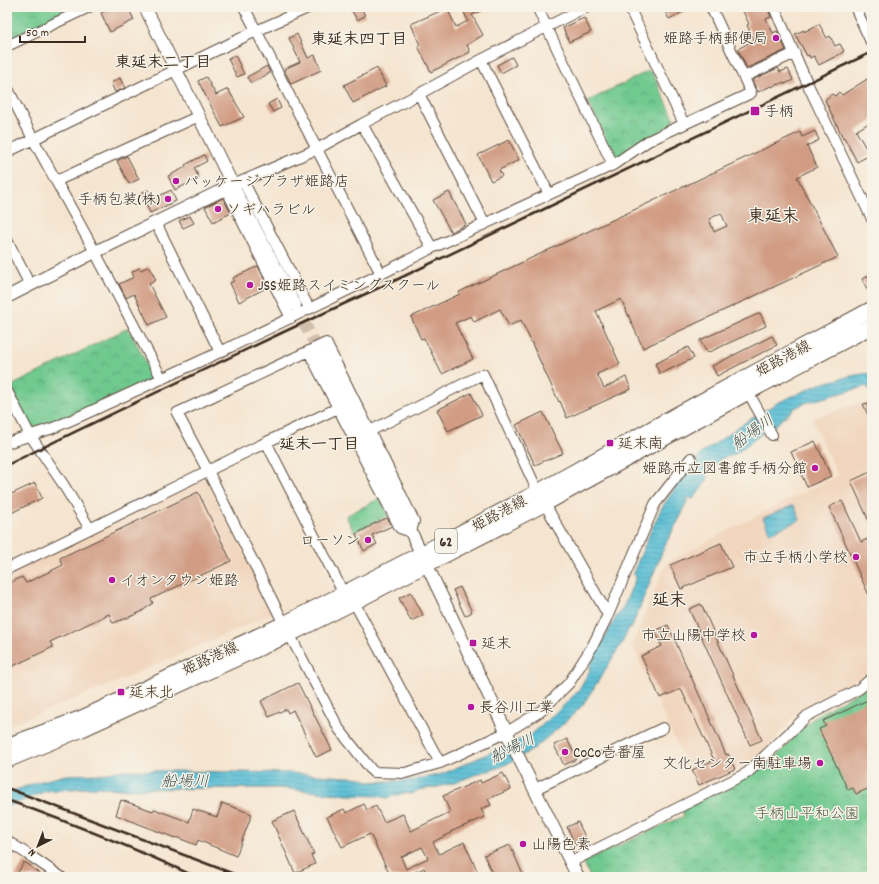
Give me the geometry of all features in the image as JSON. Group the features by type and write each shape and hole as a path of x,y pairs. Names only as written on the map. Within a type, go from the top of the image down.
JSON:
{"main road":[{"name":"姫路港線","path":"541,498 673,417 872,309"},
{"name":"姫路港線","path":"7,760 82,729 349,598 748,392 872,326"},
{"name":"姫路港線","path":"7,746 82,718 287,629"}],"street":[{"path":"145,7 295,305"},
{"path":"244,7 381,274"},
{"path":"7,152 256,31 310,7"},
{"path":"537,7 613,165"},
{"path":"7,297 95,252 234,185 317,149 481,60 586,7"},
{"path":"629,7 684,124"},
{"path":"7,443 53,428 220,352 432,248 613,165 648,141 751,93 711,7"},
{"path":"774,7 809,88 872,218"},
{"path":"855,7 871,42 872,41"},
{"path":"7,46 85,8"},
{"path":"744,77 795,53"},
{"path":"481,60 549,194"},
{"path":"7,87 33,139 162,379"},
{"path":"419,94 485,224"},
{"path":"56,181 199,116"},
{"path":"362,124 432,248"},
{"path":"234,185 309,308"},
{"path":"234,185 291,318"},
{"path":"156,223 220,352"},
{"path":"7,240 30,285"},
{"path":"318,350 338,408 400,528 411,532"},
{"path":"318,350 370,431 414,521 411,532"},
{"path":"318,350 177,413 339,729 373,772 405,773 440,763 507,732 541,711 569,683 592,648 608,615 655,504 691,458"},
{"path":"318,350 411,532 578,877"},
{"path":"370,431 483,374 541,498 608,615"},
{"path":"7,391 30,435 63,484 90,529"},
{"path":"748,392 772,435"},
{"path":"7,568 338,408"},
{"path":"266,442 349,598 440,763"},
{"path":"571,862 747,773 808,716 858,689 872,678"},
{"path":"535,789 663,728"},
{"path":"7,841 32,856 61,877"}],"shaded area":[{"name":"市立山陽中学校","path":"859,403 872,429 872,667 847,686 822,697 796,714 768,747 741,767 697,789 632,645 667,562 838,476 812,419"},
{"name":"イオンタウン姫路","path":"203,479 207,480 274,613 107,686 7,726 7,575 56,549"}],"green space":[{"path":"7,7 75,7 7,40"},
{"path":"648,71 652,72 674,118 671,125 618,157 614,157 588,101"},
{"path":"128,328 153,375 151,380 80,412 31,428 11,386"},
{"path":"380,498 389,515 354,532 346,516"},
{"name":"手柄山平和公園","path":"872,684 872,877 590,877 583,862 684,816 682,811 685,808 755,773 780,753 802,728 817,715"}],"water":[{"name":"船場川","path":"872,373 872,390 870,391 867,386 805,403 795,408 766,433 765,431 734,455 722,458 707,473 708,479 695,497 692,499 689,497 683,512 665,545 631,629 629,628 622,643 582,706 531,751 503,766 454,783 419,790 411,794 403,793 387,798 279,788 120,789 99,787 46,791 7,807 7,793 38,782 66,775 103,774 122,770 291,773 362,778 370,782 413,780 442,774 532,734 578,691 589,672 591,662 616,617 623,608 636,577 633,573 661,509 676,486 702,453 741,425 777,403 820,384 855,375"},
{"path":"794,505 800,520 770,533 763,518"}],"building":[{"path":"114,7 128,7 134,20 110,32 101,13"},
{"path":"350,7 361,7 365,16 357,20"},
{"path":"490,7 472,15 483,35 467,45 470,52 431,72 418,46 420,45 411,24 447,8 456,27 468,21 462,8"},
{"path":"663,7 693,7 669,19"},
{"path":"741,7 767,7 771,17 766,19 773,33 777,31 786,50 747,68 738,49 754,40 747,25 749,24"},
{"path":"584,18 591,32 569,42 563,28"},
{"path":"819,24 827,38 830,36 835,46 840,44 844,51 819,65 814,56 810,58 809,55 807,56 795,34 804,30 804,32"},
{"path":"297,34 308,58 315,55 321,70 291,84 284,69 300,62 289,38"},
{"path":"235,55 244,74 237,77 228,59"},
{"path":"512,57 516,65 501,73 497,65"},
{"path":"267,66 270,73 251,83 247,77"},
{"path":"377,68 386,86 353,103 344,85"},
{"path":"778,68 780,72 788,69 793,80 785,84 784,82 772,87 771,86 758,92 752,80"},
{"path":"872,76 872,121 856,131 870,155 857,162 844,137 843,138 825,100 832,94 835,96 839,92 842,95"},
{"path":"206,77 216,95 228,89 244,117 222,127 198,81"},
{"path":"120,78 125,88 115,92 111,83"},
{"path":"277,99 281,108 273,112 268,104"},
{"path":"815,131 819,140 807,146 817,167 797,177 838,257 643,348 621,299 596,311 620,364 597,374 604,388 626,377 631,389 567,418 521,320 509,326 500,309 474,322 471,316 455,323 473,359 442,374 424,338 421,339 411,317 460,294 459,292 800,132 802,137","holes":["721,213 727,226 714,232 709,219"]},
{"path":"509,140 519,160 499,170 502,176 491,181 478,155"},
{"path":"204,155 207,161 194,168 199,178 175,190 168,176 186,167 185,165"},
{"path":"127,156 139,179 129,184 117,161"},
{"path":"148,190 153,199 171,190 176,201 150,213 141,193"},
{"path":"449,192 466,224 451,232 433,200"},
{"name":"ソギハラビル","path":"223,198 231,213 213,222 205,207"},
{"path":"190,216 194,223 183,228 179,221"},
{"path":"149,266 156,280 149,284 166,317 149,325 134,294 126,298 119,284 134,277 132,272 139,268 141,270"},
{"name":"JSS姫路スイミングスクール","path":"258,266 268,287 239,302 230,283 234,281 233,278"},
{"path":"872,274 872,299 862,279"},
{"path":"760,313 766,326 707,353 700,340"},
{"path":"772,336 777,345 717,376 712,366"},
{"path":"688,347 694,358 660,374 655,364"},
{"path":"471,393 482,415 448,431 437,410"},
{"path":"872,403 872,424 863,404"},
{"path":"543,412 563,453 535,465 516,425"},
{"path":"815,441 831,476 807,487 791,452"},
{"path":"872,471 872,528 851,481"},
{"path":"35,483 42,498 7,515 7,496"},
{"name":"イオンタウン姫路","path":"198,492 231,561 151,599 153,603 141,612 113,623 109,614 50,642 53,647 7,669 7,584 22,577 26,583 63,565 60,558"},
{"path":"842,501 861,542 872,537 872,602 829,507"},
{"path":"387,518 392,526 372,535 377,544 364,551 356,534"},
{"path":"721,543 732,567 681,589 670,565"},
{"path":"460,587 472,612 465,616 453,590"},
{"path":"411,592 423,615 411,621 399,598"},
{"path":"701,604 762,740 750,745 689,609"},
{"path":"668,625 726,755 728,754 735,769 699,785 692,770 714,760 681,689 660,698 641,656 662,646 655,631"},
{"path":"298,683 332,750 316,757 293,710 288,713 286,709 269,717 261,701"},
{"path":"872,698 872,787 856,794 853,788 848,790 819,729 826,726 823,721"},
{"path":"567,739 577,759 564,765 554,745"},
{"path":"503,773 511,789 488,799 491,805 481,809 485,817 450,832 451,833 433,842 439,854 464,842 480,877 434,877 431,873 427,875 424,868 409,875 410,877 391,877 370,834 342,847 327,817 344,809 346,813 364,804 367,810 376,806 384,822 403,814 411,831 450,812 443,796 480,780 481,783","holes":["422,847 428,858 406,869 401,857"]},
{"path":"121,800 153,811 154,809 189,822 193,809 217,817 222,803 252,814 236,856 198,840 196,845 116,815"},
{"path":"294,811 314,854 311,855 315,864 295,873 272,821"},
{"path":"578,822 587,841 576,846 567,827"},
{"path":"510,845 524,877 494,877 484,855"},
{"path":"24,862 31,866 45,877 15,877"}],"tunnel":[{"path":"295,305 320,354"}],"railway":[{"path":"7,465 201,371 396,280 872,52"},
{"path":"7,788 242,877"},
{"path":"7,800 103,836 196,877"}],"place":[{"name":"姫路手柄郵便局","path":"776,38"},
{"name":"手柄","path":"755,111"},
{"name":"パッケージプラザ姫路店","path":"176,181"},
{"name":"手柄包装(株)","path":"168,199"},
{"name":"ソギハラビル","path":"218,209"},
{"name":"JSS姫路スイミングスクール","path":"250,285"},
{"name":"延末南","path":"610,443"},
{"name":"姫路市立図書館手柄分館","path":"815,468"},
{"name":"ローソン","path":"368,540"},
{"name":"市立手柄小学校","path":"856,557"},
{"name":"イオンタウン姫路","path":"112,580"},
{"name":"市立山陽中学校","path":"754,635"},
{"name":"延末","path":"473,643"},
{"name":"延末北","path":"121,692"},
{"name":"長谷川工業","path":"471,707"},
{"name":"CoCo壱番屋","path":"565,752"},
{"name":"文化センター南駐車場","path":"820,763"},
{"name":"山陽色素","path":"523,844"}],"district":[{"name":"東延末四丁目","path":"359,38"},
{"name":"東延末二丁目","path":"163,61"},
{"name":"東延末","path":"773,215"},
{"name":"延末一丁目","path":"319,443"},
{"name":"延末","path":"669,599"}]}
